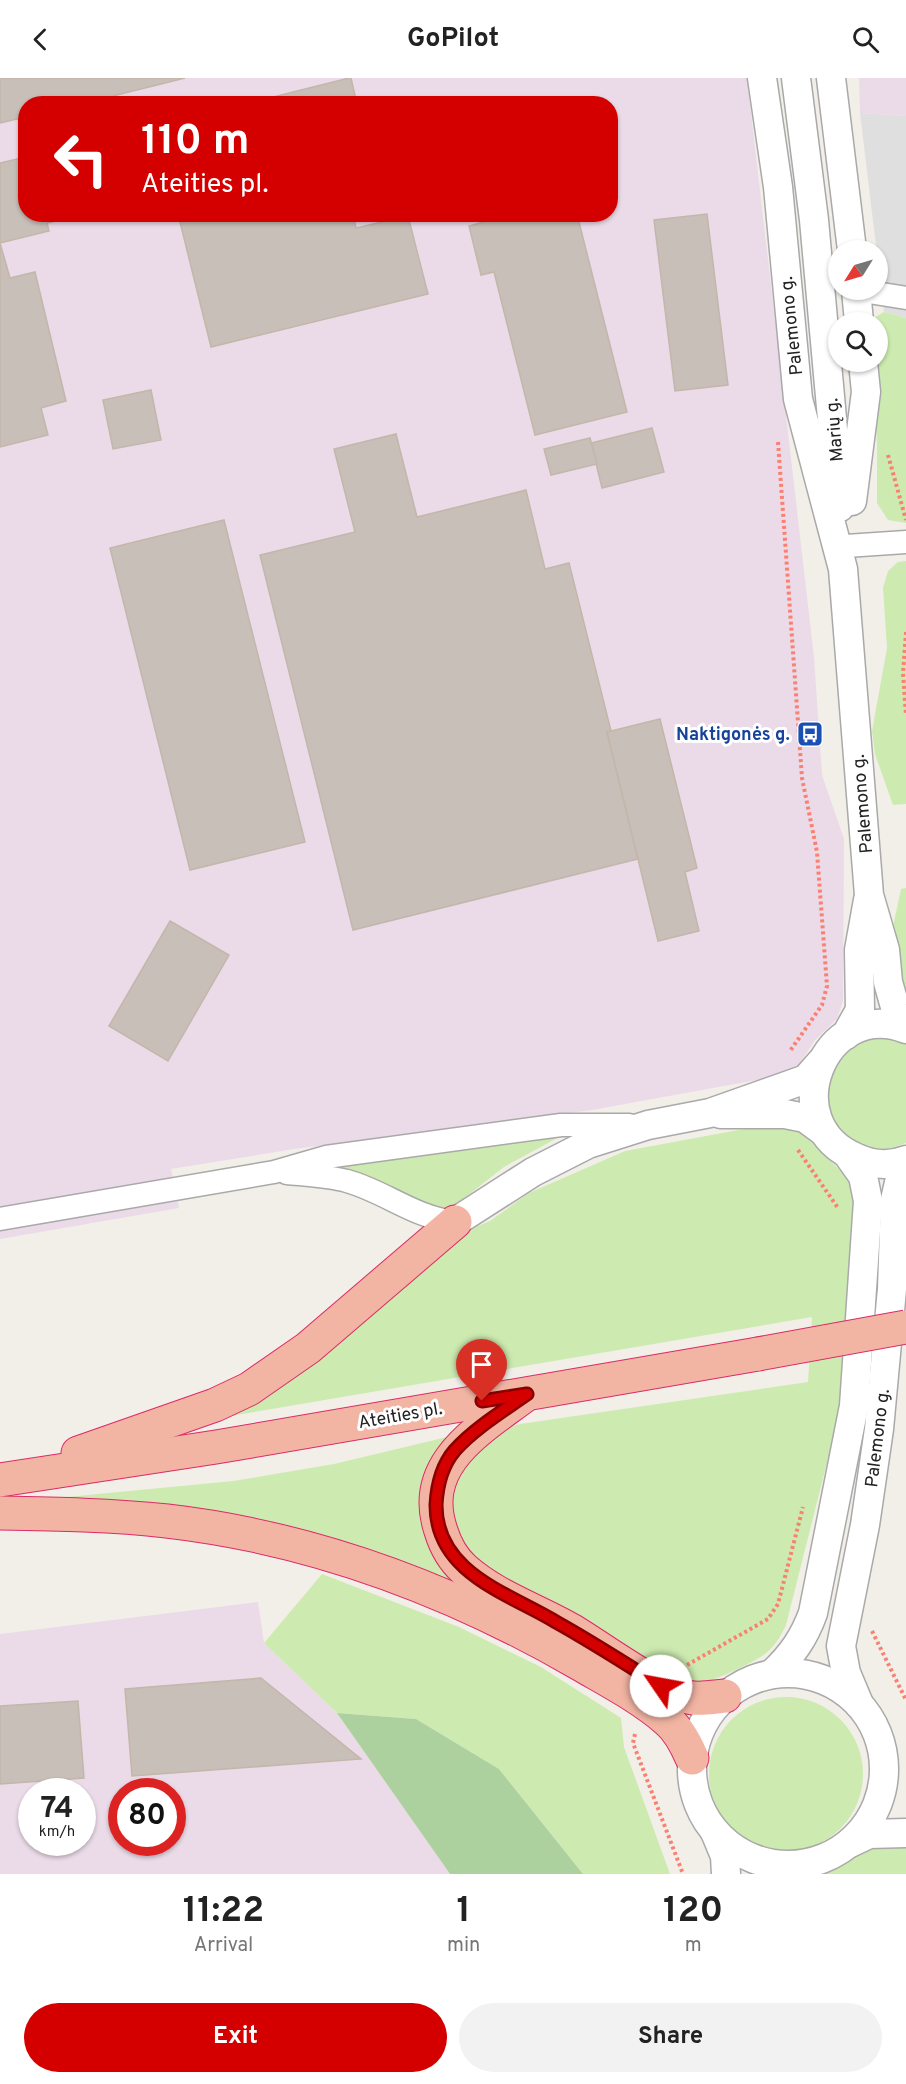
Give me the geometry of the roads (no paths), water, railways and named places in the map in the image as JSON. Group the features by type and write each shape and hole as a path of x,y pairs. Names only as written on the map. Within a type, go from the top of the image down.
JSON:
{"highway":[{"path":"2,1480 215,1405 249,1389 308,1348 455,1222"},
{"name":"Ateities pl.","path":"2,1480 216,1447 906,1327"},
{"path":"527,1394 470,1436 447,1462 440,1480 436,1518 450,1552 463,1568 483,1583 605,1650 667,1690 693,1698 725,1696"},
{"path":"0,1513 112,1516 224,1530 279,1541 385,1572 487,1614 595,1672 668,1720 682,1737 692,1758"}],"street":[{"name":"Palemono g.","path":"762,78 778,187 798,399 845,557"},
{"name":"Marių g.","path":"796,78 814,220 836,438 845,557"},
{"path":"831,78 851,240"},
{"path":"888,295 906,298"},
{"name":"Palemono g.","path":"864,372 866,392 845,557 869,895 885,950 888,982 895,1007 906,1020"},
{"path":"845,557 906,542"},
{"name":"Palemono g.","path":"846,1035 860,1010 859,950 869,895"},
{"path":"274,1172 348,1182 433,1220 455,1222 560,1157 608,1137 648,1125 781,1102 821,1062 832,1047 846,1035 862,1027 881,1024 906,1029"},
{"path":"821,1062 815,1079 813,1098 816,1116 824,1132"},
{"path":"781,1102 824,1132 848,1155 865,1162 882,1164 906,1160"},
{"path":"0,1219 274,1172 326,1157 561,1125 648,1125"},
{"name":"Palemono g.","path":"772,1674 792,1654 805,1635 813,1613 854,1406 868,1201 863,1176 848,1155"},
{"name":"Palemono g.","path":"859,1704 846,1673 841,1646 865,1525 879,1429 900,1251 895,1200 900,1178 906,1170"},
{"path":"850,1843 866,1826 877,1805 884,1783 884,1759 880,1739 871,1720 859,1704 841,1688 819,1678 796,1672 772,1674 747,1682 725,1696 709,1714 698,1735 692,1758 692,1778 703,1815 715,1832 730,1846 749,1857 783,1870 832,1855 869,1834 906,1833"},
{"path":"884,1759 897,1784 906,1792"},
{"path":"715,1832 725,1856 726,1874"}],"place":[{"name":"Naktigonės g.","path":"810,734"}]}
